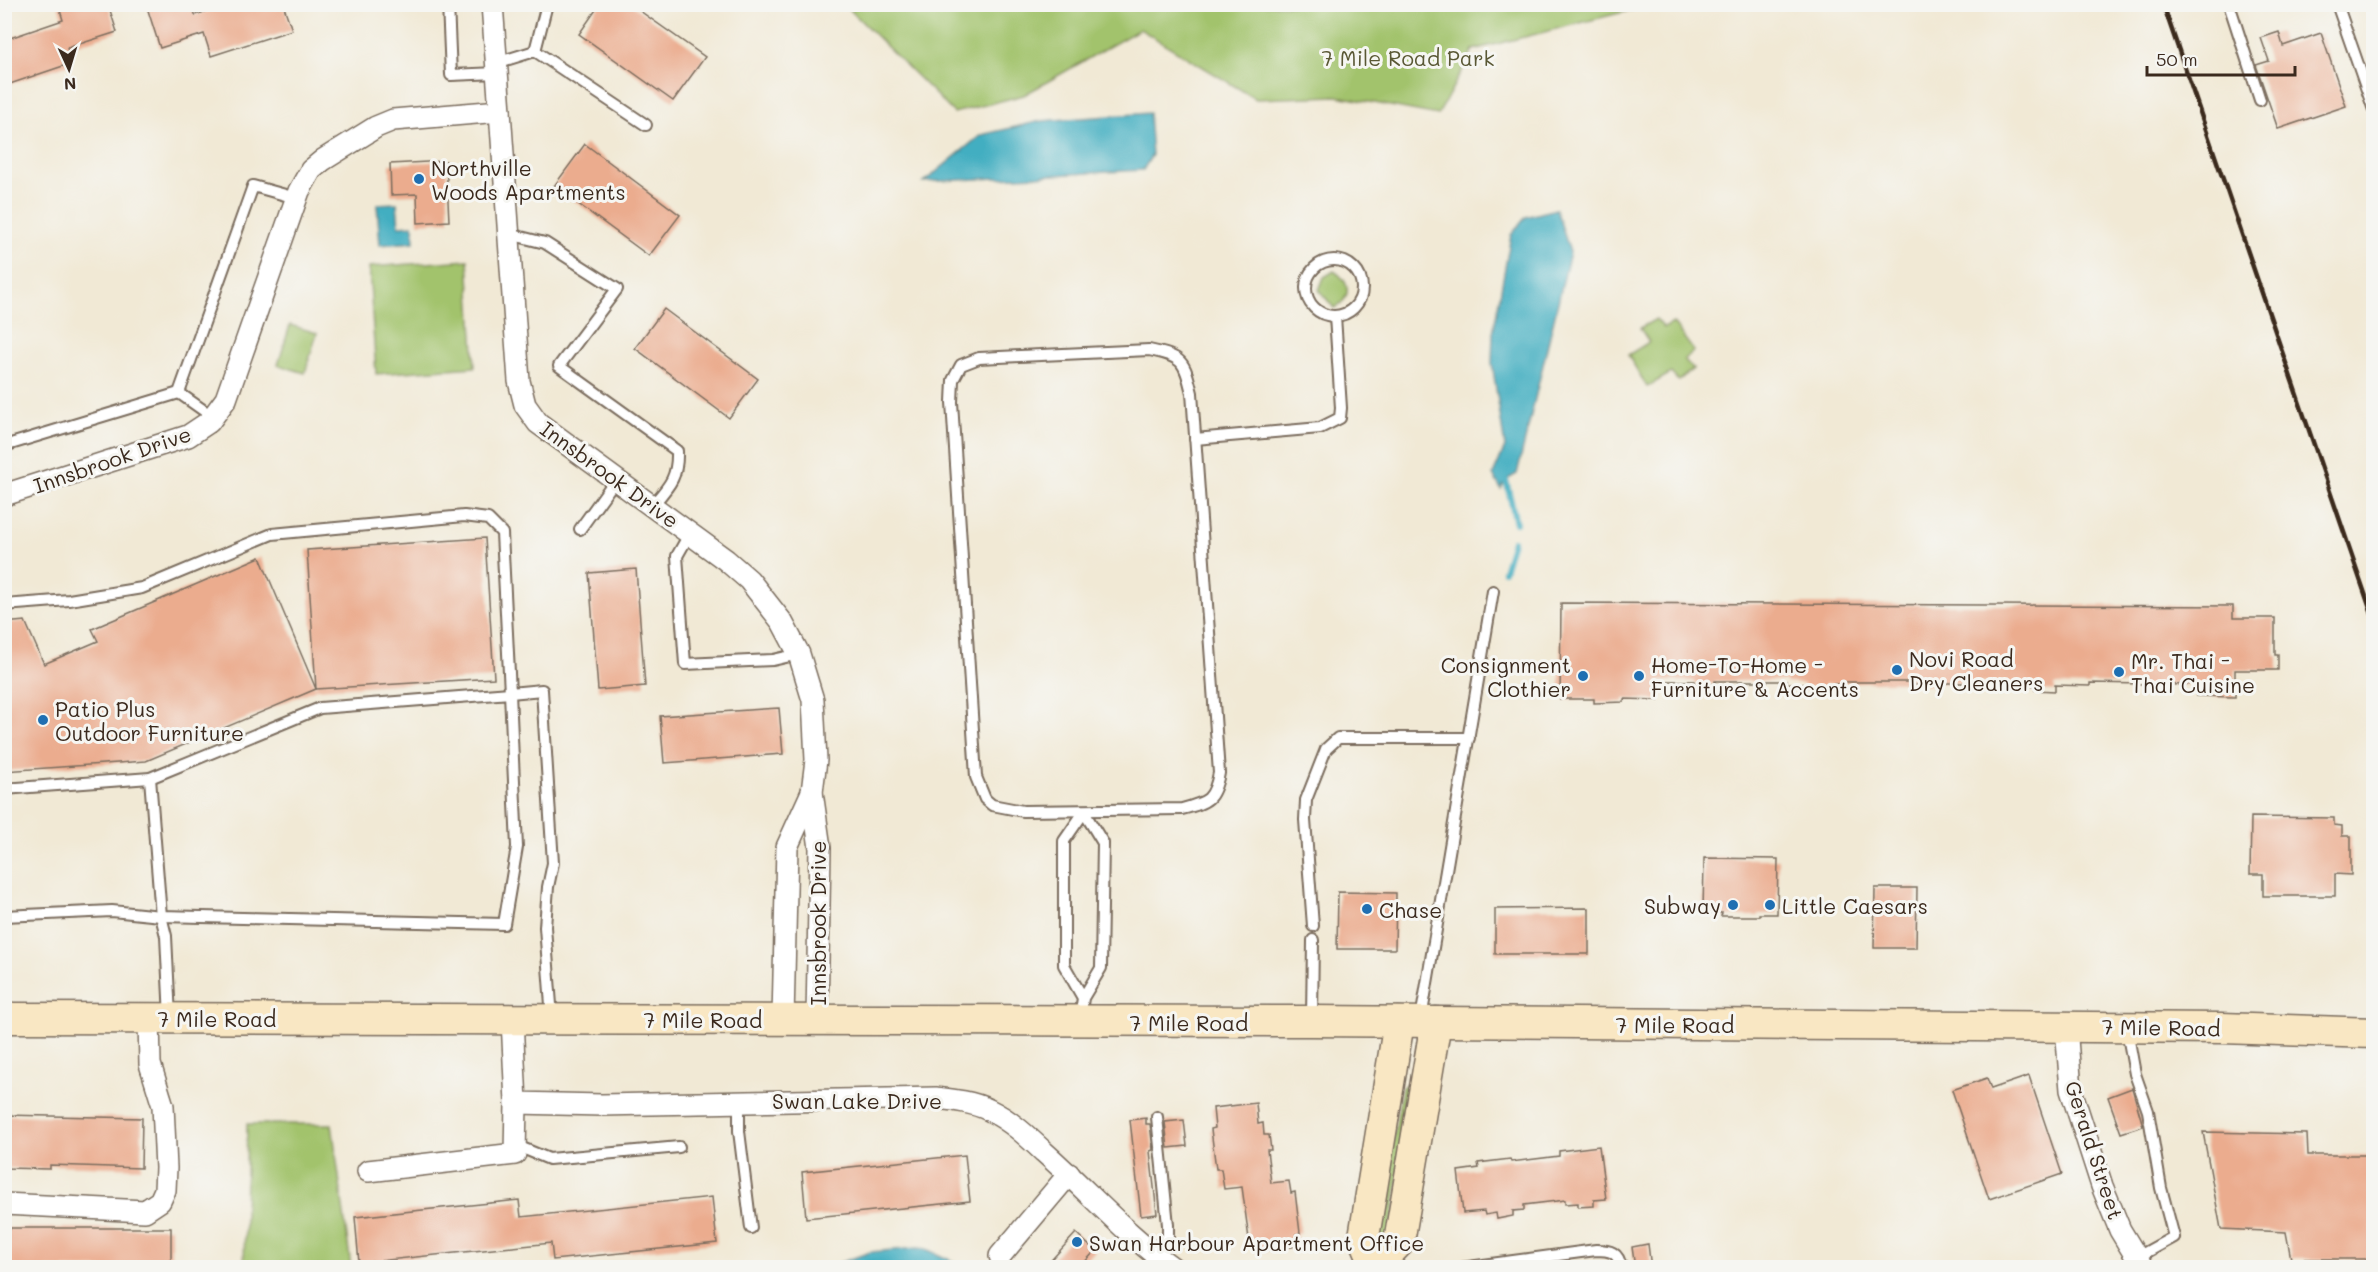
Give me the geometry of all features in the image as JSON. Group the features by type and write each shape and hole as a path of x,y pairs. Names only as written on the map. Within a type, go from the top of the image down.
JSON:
{"street":[{"name":"Innsbrook Drive","path":"492,4 519,381 525,405 538,423 690,533 749,580 782,622 799,654 813,700 815,721 816,760 812,792 819,848 817,1019"},
{"name":"Innsbrook Drive","path":"4,495 188,436 213,417 226,399 296,198 304,180 322,160 376,127 393,120 500,111"},
{"name":"Innsbrook Drive","path":"783,1019 787,847 812,792"},
{"name":"7 Mile Road","path":"4,1018 817,1019 1081,1010 1312,1021 2066,1026 2373,1033"},
{"path":"4,1204 145,1211 160,1201 165,1190 166,1179 163,1106 150,1064 159,1018"},
{"path":"368,1171 515,1154 516,1103 512,1019"},
{"path":"1377,1266 1399,1242 1419,1022"},
{"name":"Gerald Street","path":"2066,1026 2071,1090 2110,1209 2140,1263"},
{"name":"Swan Lake Drive","path":"516,1103 602,1105 936,1098 963,1101 988,1110 1011,1123 1155,1255 1173,1268"},
{"path":"1000,1256 1069,1174"}],"lane":[{"path":"448,4 451,75 497,68 536,51"},
{"path":"536,51 547,4"},
{"path":"2229,4 2260,100"},
{"path":"2337,4 2373,110"},
{"path":"536,51 646,125"},
{"path":"179,393 253,186 296,198"},
{"path":"509,234 545,243 617,289 560,366 677,451 678,464 673,482 652,506"},
{"path":"1332,260 1349,264 1355,270 1362,286 1361,295 1351,310 1335,316 1317,310 1310,303 1306,284 1315,267 1332,260"},
{"path":"1196,439 1320,428 1340,418 1335,316"},
{"path":"1149,350 1174,356 1186,368 1192,393 1219,773 1216,790 1203,803 1182,809 1084,812 1023,811 992,805 985,799 976,777 952,402 953,380 961,365 979,358 1149,350"},
{"path":"179,393 213,417"},
{"path":"4,446 179,393"},
{"path":"580,529 616,479"},
{"path":"4,605 69,600 142,588 272,534 464,516 488,519 502,532 517,847 504,924 162,915 112,911 4,916"},
{"path":"690,533 677,556 685,664 773,660 799,654"},
{"path":"1419,1022 1493,591"},
{"path":"4,789 150,778 320,708 542,690 553,863 545,927 552,1018"},
{"path":"1313,926 1305,820 1306,800 1326,749 1338,738 1469,738"},
{"path":"150,778 162,915 166,936 159,1018"},
{"path":"1081,1010 1101,968 1103,843 1084,812"},
{"path":"1081,1010 1064,965 1064,841 1084,812"},
{"path":"1312,1021 1313,940"},
{"path":"2126,1027 2135,1074 2148,1111 2174,1238 2140,1263"},
{"path":"740,1101 739,1131 751,1228"},
{"path":"1155,1255 1168,1236 1157,1117"},
{"path":"515,1145 549,1159 679,1147"},
{"path":"1461,1268 1596,1250 1615,1253 1621,1268"}],"green space":[{"name":"7 Mile Road Park","path":"845,5 1651,5 1473,50 1438,115 1337,96 1256,99 1140,29 1024,95 954,113"},
{"path":"468,260 475,367 376,374 369,267"},
{"path":"1334,271 1346,284 1347,295 1334,308 1319,290 1324,277"},
{"path":"1656,319 1664,328 1673,323 1694,351 1684,359 1693,369 1678,381 1671,373 1647,387 1628,355 1649,342 1640,328"},
{"path":"290,325 317,333 305,373 278,365"},
{"path":"1411,1083 1390,1239 1377,1241 1402,1087"},
{"path":"247,1124 332,1124 351,1267 244,1267"}],"water":[{"path":"1149,113 1152,155 1143,170 924,182 981,135 1041,121"},
{"path":"397,203 399,226 413,225 414,242 380,245 377,204"},
{"path":"1556,209 1570,252 1517,474 1506,480 1501,489 1493,475 1505,447 1492,363 1493,333 1511,235 1526,217"},
{"path":"926,1249 965,1267 828,1267 870,1252"}],"building":[{"path":"58,4 108,4 117,32 67,48 72,63 4,86 4,40 63,20"},
{"path":"146,4 192,4 195,15 229,4 283,4 292,30 211,56 204,34 160,48"},
{"path":"600,4 630,4 705,57 673,101 579,34"},
{"path":"2279,32 2283,46 2321,33 2346,106 2278,129 2256,65 2269,61 2261,38"},
{"path":"585,144 680,215 649,256 554,186"},
{"name":"Northville Woods Apartments","path":"446,161 449,221 418,223 417,194 391,195 390,164"},
{"path":"664,309 758,379 729,418 635,348"},
{"path":"485,538 494,678 316,689 307,550"},
{"path":"260,557 316,689 146,761 4,771 4,623 25,621 44,664 98,641 92,629"},
{"path":"636,569 645,686 598,690 589,573"},
{"path":"1561,603 2233,606 2233,618 2275,618 2275,655 2278,655 2278,670 2235,670 2235,697 2196,696 2197,684 2144,686 2144,684 2090,683 2090,686 2055,685 2055,691 2035,690 2035,686 1999,685 1999,683 1912,685 1912,682 1841,682 1841,684 1825,684 1825,687 1804,687 1804,684 1786,683 1786,681 1715,681 1715,684 1695,684 1694,681 1658,681 1658,700 1624,699 1624,702 1594,703 1594,699 1560,699"},
{"path":"779,708 783,754 664,763 660,716"},
{"path":"2251,817 2334,818 2334,825 2342,826 2342,836 2351,836 2351,875 2335,874 2335,896 2263,896 2263,874 2250,874"},
{"path":"1704,858 1778,859 1777,914 1721,916 1722,913 1703,913"},
{"path":"1875,888 1917,888 1916,948 1874,948"},
{"name":"Chase","path":"1338,892 1396,893 1395,949 1337,949"},
{"path":"1589,908 1589,954 1495,954 1495,909"},
{"path":"2029,1076 2062,1174 1989,1199 1952,1090 1987,1078 1991,1089"},
{"path":"2132,1088 2143,1126 2121,1133 2108,1097"},
{"path":"1256,1103 1258,1124 1263,1123 1264,1135 1269,1135 1271,1150 1267,1150 1271,1183 1289,1181 1291,1193 1295,1192 1300,1233 1296,1234 1297,1246 1255,1252 1253,1239 1249,1239 1242,1187 1224,1189 1221,1169 1216,1169 1211,1129 1215,1128 1213,1108"},
{"path":"4,1115 142,1118 141,1168 50,1165 50,1169 4,1168"},
{"path":"1146,1118 1146,1124 1150,1124 1153,1150 1150,1151 1157,1214 1141,1216 1130,1120"},
{"path":"1184,1120 1187,1146 1168,1148 1165,1122"},
{"path":"2203,1132 2307,1134 2308,1155 2373,1155 2373,1259 2291,1259 2286,1232 2221,1229"},
{"path":"1599,1146 1606,1199 1594,1200 1594,1206 1578,1207 1578,1203 1565,1204 1565,1200 1524,1205 1524,1210 1513,1211 1513,1216 1497,1219 1496,1213 1485,1215 1484,1211 1463,1213 1458,1171 1479,1168 1478,1163 1510,1159 1511,1162 1559,1156 1559,1151"},
{"path":"965,1155 970,1201 806,1218 802,1172"},
{"path":"712,1197 717,1243 553,1260 551,1243 359,1263 355,1217 519,1200 521,1217"},
{"path":"5,1228 171,1228 171,1268 5,1268"},
{"name":"Swan Harbour Apartment Office","path":"1076,1233 1095,1251 1079,1268 1044,1268"},
{"path":"1648,1244 1651,1268 1635,1268 1632,1247"}],"waterway":[{"path":"1506,480 1516,523"},
{"path":"1504,571 1513,541"}],"railway":[{"path":"2163,4 2374,620"}],"place":[{"name":"Northville Woods Apartments","path":"419,179"},
{"name":"Novi Road Dry Cleaners","path":"1897,670"},
{"name":"Mr. Thai - Thai Cuisine","path":"2119,672"},
{"name":"Consignment Clothier","path":"1583,676"},
{"name":"Home-To-Home - Furniture & Accents","path":"1639,676"},
{"name":"Patio Plus Outdoor Furniture","path":"43,720"},
{"name":"Subway","path":"1733,905"},
{"name":"Little Caesars","path":"1770,905"},
{"name":"Chase","path":"1367,909"},
{"name":"Swan Harbour Apartment Office","path":"1077,1242"}]}
